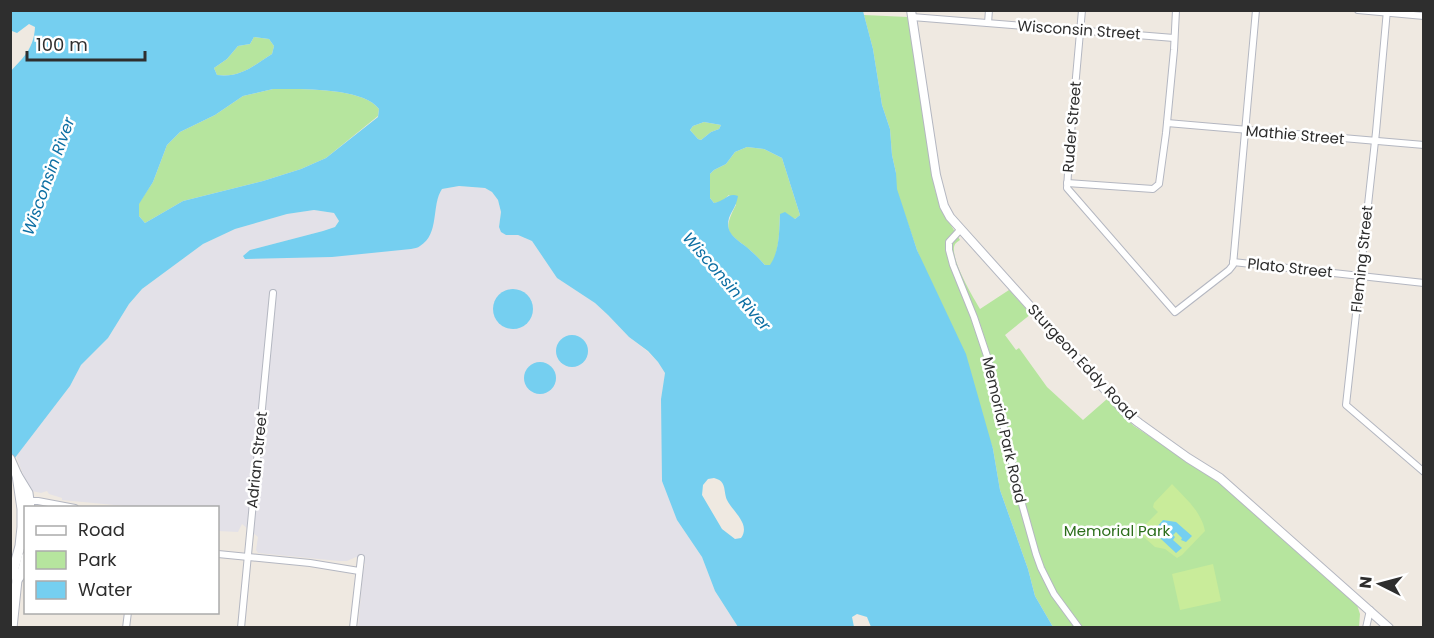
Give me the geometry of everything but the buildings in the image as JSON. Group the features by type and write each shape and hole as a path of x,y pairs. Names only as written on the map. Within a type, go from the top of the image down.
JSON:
{"main road":[{"path":"10,459 28,492 30,504"},
{"path":"12,627 17,580 14,567 20,549 22,523 17,475"},
{"path":"17,580 24,565"}],"street":[{"path":"988,23 989,10"},
{"name":"Ruder Street","path":"1082,10 1067,188 1175,312"},
{"path":"1067,183 1153,189 1157,187 1160,180 1167,123 1176,10"},
{"path":"1233,262 1256,10"},
{"path":"1358,10 1424,16"},
{"name":"Fleming Street","path":"1387,12 1346,405 1424,472"},
{"name":"Wisconsin Street","path":"912,14 988,23 1174,38"},
{"name":"Sturgeon Eddy Road","path":"912,14 938,184 946,210 960,230 1130,416 1222,480 1389,627"},
{"name":"Mathie Street","path":"1167,123 1424,146"},
{"name":"Memorial Park Road","path":"960,230 949,242 950,253 975,317 988,359 1006,444 1036,554 1054,594 1079,627"},
{"name":"Plato Street","path":"1175,312 1229,270 1233,262 1424,283"},
{"name":"Adrian Street","path":"241,627 273,293"},
{"path":"30,504 38,501 69,506"},
{"path":"219,554 310,563 359,571"},
{"path":"353,627 361,558"},
{"path":"1366,627 1370,610"}],"shaded area":[{"path":"459,186 485,188 492,192 498,200 501,212 499,227 506,235 518,235 532,241 557,278 595,303 658,362 665,373 661,399 677,520 702,557 715,591 738,627 358,627 365,564 356,557 347,561 339,561 258,553 256,550 258,537 242,524 238,532 219,531 219,506 125,506 62,500 47,491 41,493 32,491 27,485 16,456 70,386 81,365 108,338 129,304 142,289 203,244 235,229 287,214 314,210 334,213 339,220 335,227 250,250 431,233 438,195 442,189"}],"green space":[{"name":"Memorial Park","path":"864,15 908,17 935,190 941,209 960,240 954,247 956,261 980,309 1009,290 1031,314 1005,335 1016,350 1019,348 1047,387 1083,420 1107,399 1134,426 1216,480 1357,605 1360,614 1359,627 1053,627 1035,596 1028,569 1000,490 993,449 896,189 890,129 882,105 873,49"},
{"path":"254,37 269,39 274,46 272,54 240,73 217,75 214,68 227,59 238,46 250,44"},
{"path":"273,89 345,93 371,102 379,109 378,116 326,158 263,181 183,201 145,223 139,216 139,203 153,182 167,145 180,132 215,115 243,96"},
{"path":"704,122 721,125 719,129 701,140 690,130 693,126"},
{"path":"747,147 764,149 782,158 800,215 795,219 780,214 778,247 771,265 765,265 730,233 729,222 736,205 729,195 721,202 714,203 710,198 710,174 726,164 735,152"},
{"path":"1172,484 1196,511 1205,531 1177,558 1165,549 1155,547 1138,532 1158,512 1153,507 1154,503"},
{"path":"1213,564 1221,601 1180,610 1172,574"}],"water":[{"name":"Wisconsin River","path":"11,11 863,11 873,49 882,105 890,129 897,189 917,250 966,354 993,449 1000,490 1028,569 1035,596 1053,627 871,627 867,617 857,614 852,617 854,627 738,627 715,591 702,557 677,520 662,481 661,399 665,373 648,351 629,337 595,303 557,278 532,241 518,235 506,235 501,232 499,227 501,212 498,200 492,192 485,188 459,186 442,189 430,234 419,247 411,249 332,257 245,259 243,256 250,250 323,231 335,227 339,221 334,213 314,210 287,214 235,229 203,244 142,289 129,304 108,338 81,365 70,386 11,463 10,72 30,47 35,27 29,24 17,33 12,31","holes":["254,37 269,39 274,46 272,54 240,73 217,75 214,68 227,59 238,46 250,44","273,89 345,93 371,102 379,109 378,117 326,158 263,181 183,201 145,223 139,216 139,204 153,182 167,145 180,132 215,115 243,96","704,122 721,125 719,129 701,140 690,130 693,126","747,147 764,149 782,158 800,215 795,219 785,212 780,214 777,247 770,265 765,265 731,234 729,218 738,196 731,195 714,203 710,198 710,174 726,164 735,152","714,478 721,481 727,500 743,523 744,533 741,538 735,539 722,529 702,495 703,485 708,479"]},
{"path":"513,289 527,295 533,309 527,323 513,329 499,323 493,309 499,295"},
{"path":"572,335 584,339 588,351 584,363 572,367 560,363 556,351 560,339"},
{"path":"540,362 551,367 556,378 551,389 540,394 529,389 524,378 529,367"},
{"path":"1163,520 1176,522 1192,536 1186,542 1181,540 1182,538 1176,532 1173,535 1175,537 1173,540 1182,548 1176,553 1161,539 1151,534"}]}
